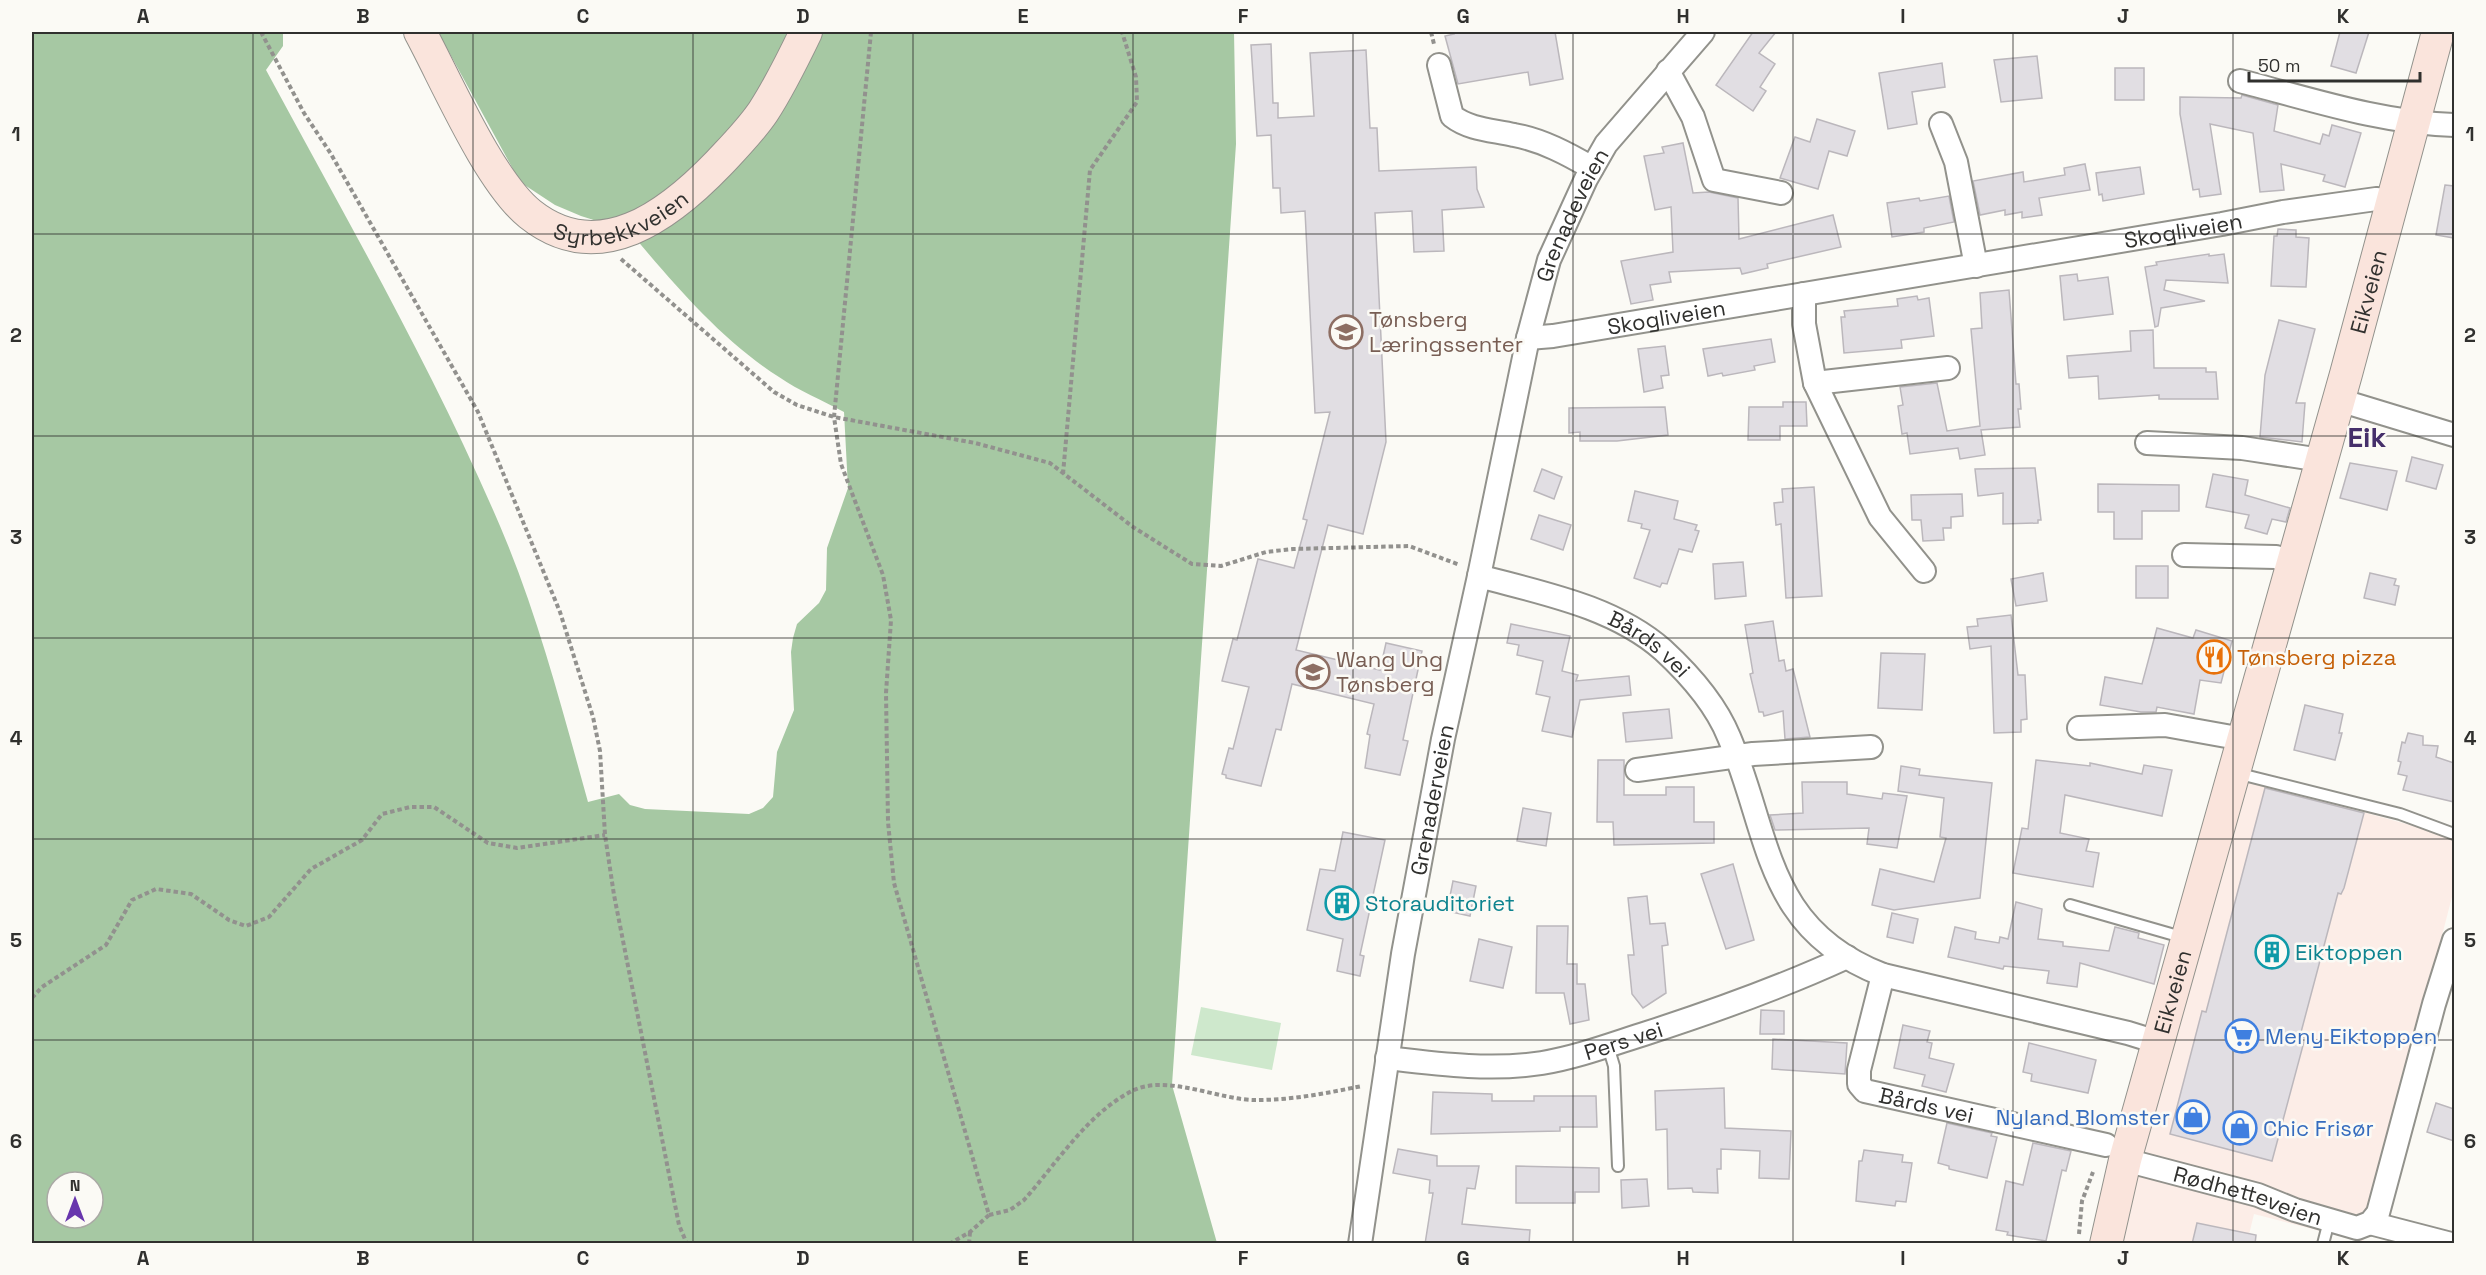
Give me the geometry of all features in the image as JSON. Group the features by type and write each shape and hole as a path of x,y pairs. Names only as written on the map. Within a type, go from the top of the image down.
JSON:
{"main road":[{"name":"Syrbekkveien","path":"420,32 488,160 516,201 531,215 559,231 587,237 603,237 646,223 666,212 701,182 762,114 778,88 806,32"},
{"name":"Eikveien","path":"2106,1244 2115,1152 2157,1042 2187,939 2339,400 2438,32"}],"street":[{"name":"Grenadeveien","path":"1479,576 1528,338 1549,260 1592,168 1619,127 1703,32"},
{"path":"1439,65 1452,116 1459,121 1488,132 1515,135 1541,143 1592,168"},
{"path":"1668,71 1693,117 1714,180 1781,192"},
{"path":"2240,81 2375,116 2414,123 2454,125"},
{"path":"1941,124 1956,162 1976,266"},
{"name":"Skogliveien","path":"1528,338 1553,336 1976,266 2283,212 2376,199 2393,201"},
{"path":"1804,294 1804,324 1815,383 1864,489 1881,517 1924,572"},
{"path":"1815,383 1948,368"},
{"path":"2339,400 2454,435"},
{"path":"2147,444 2242,448 2321,460"},
{"path":"2184,555 2276,557 2293,564"},
{"name":"Bårds vei","path":"1479,576 1580,604 1601,613 1662,650 1706,698 1728,734 1766,852 1790,903 1823,939 1847,957 1883,975 2139,1035 2157,1042"},
{"name":"Grenaderveien","path":"1360,1244 1383,1082 1443,739 1479,576"},
{"path":"2079,728 2165,725 2243,739"},
{"path":"1637,770 1736,755 1871,747"},
{"path":"2370,1223 2378,1213 2434,1004 2454,940"},
{"name":"Pers vei","path":"1387,1058 1447,1065 1503,1066 1541,1063 1608,1046 1799,979 1847,957"},
{"name":"Bårds vei","path":"1883,975 1859,1070 1859,1084 1866,1091 2115,1152"},
{"name":"Rødhetteveien","path":"2115,1152 2258,1195 2329,1221 2357,1228 2370,1223 2451,1244"}],"lane":[{"path":"2234,772 2400,814 2454,834"},
{"path":"2070,906 2187,939"},
{"path":"1608,1046 1614,1066 1618,1166"},
{"path":"2323,1244 2329,1221"}],"path":[{"path":"261,32 304,113 332,154 478,412 560,612 593,717 600,751 605,835 614,895 679,1225 687,1244"},
{"path":"871,32 834,417 842,464 883,575 891,620 886,693 888,822 894,883 989,1215"},
{"path":"1063,474 1090,170 1137,102 1136,77 1122,32"},
{"path":"603,237 625,262 774,392 797,405 834,417 975,444 1050,463 1133,527 1192,564 1221,566 1266,552 1293,549 1409,546 1454,561 1479,576"},
{"path":"32,998 42,987 106,945 132,900 156,890 191,894 229,920 246,926 268,917 311,868 362,840 382,814 410,807 434,807 488,843 516,848 605,835"},
{"path":"949,1244 970,1232 989,1215 1010,1210 1024,1200 1095,1117 1134,1090 1159,1084 1256,1101 1305,1097 1383,1082"},
{"path":"969,1244 970,1232"}],"shaded area":[{"path":"2238,778 2454,837 2454,889 2363,1242 2254,1214 2247,1243 2114,1244"}],"green space":[{"path":"32,32 283,32 283,46 266,70 418,352 500,526 538,628 588,802 619,794 630,805 645,809 749,814 763,808 773,797 777,752 794,710 791,652 793,638 797,624 819,603 826,590 827,548 848,488 844,412 787,382 734,343 693,304 618,218 600,222 581,216 555,205 520,182 438,32 1234,32 1236,144 1172,1085 1217,1243 32,1243"},
{"path":"1201,1007 1281,1023 1272,1070 1191,1055"}],"building":[{"path":"1453,32 1555,32 1563,79 1530,85 1528,72 1458,84 1445,36 1454,34"},
{"path":"1753,32 1776,32 1759,53 1775,64 1760,87 1766,91 1753,111 1716,85"},
{"path":"2340,32 2369,32 2356,73 2331,66"},
{"name":"Tønsberg Læringssenter","path":"1271,44 1273,103 1278,103 1278,118 1314,116 1310,53 1366,50 1370,128 1377,128 1379,171 1476,167 1477,189 1484,207 1442,210 1444,251 1414,252 1412,211 1375,213 1386,442 1363,534 1328,525 1296,650 1380,670 1386,643 1422,651 1403,740 1408,741 1400,775 1365,768 1370,735 1367,734 1374,704 1292,684 1281,730 1276,729 1261,786 1226,778 1226,775 1222,774 1229,748 1233,749 1249,687 1222,681 1233,639 1237,640 1258,559 1294,568 1307,520 1303,519 1330,412 1315,413 1305,211 1281,213 1280,188 1273,188 1271,135 1257,136 1251,45"},
{"path":"2037,56 2042,98 2001,102 1994,60"},
{"path":"1942,63 1945,87 1912,92 1917,124 1888,129 1879,73"},
{"path":"2115,68 2144,68 2144,100 2115,100"},
{"path":"2242,95 2278,105 2274,131 2320,144 2323,134 2329,136 2332,125 2361,133 2345,187 2323,181 2325,175 2281,164 2284,190 2260,192 2253,133 2210,124 2221,194 2200,197 2199,189 2193,190 2180,114 2180,97 2241,98"},
{"path":"1817,119 1855,131 1847,156 1829,151 1818,189 1780,178 1795,137 1810,142"},
{"path":"1683,143 1693,193 1709,192 1738,198 1739,239 1833,215 1841,247 1767,264 1768,268 1742,274 1740,268 1669,272 1671,282 1650,285 1653,300 1631,304 1621,261 1673,252 1671,207 1655,210 1644,156 1664,153 1662,147"},
{"path":"2085,164 2090,190 2039,198 2042,215 2022,218 2022,212 2005,215 2005,210 1980,215 1973,181 2023,172 2024,182 2065,175 2064,168"},
{"path":"2140,167 2144,194 2103,201 2102,194 2099,195 2096,173"},
{"path":"2445,185 2454,186 2454,238 2436,235"},
{"path":"1949,196 1954,222 1924,228 1924,232 1892,237 1887,203"},
{"path":"2278,229 2296,230 2296,237 2309,238 2306,287 2271,286 2274,236 2277,236"},
{"path":"2209,254 2209,256 2224,254 2228,283 2166,280 2164,290 2205,301 2161,308 2158,326 2155,327 2145,267 2157,265 2156,262"},
{"path":"2077,274 2078,281 2108,277 2113,314 2064,320 2060,276"},
{"path":"2009,290 2016,384 2019,384 2020,427 1981,430 1985,455 1960,459 1958,448 1910,454 1907,433 1902,434 1898,406 1903,405 1900,387 1937,383 1947,431 1980,426 1971,329 1982,328 1980,293"},
{"path":"1917,296 1918,300 1929,298 1934,336 1901,340 1902,348 1844,353 1841,317 1845,317 1844,311 1898,306 1897,299"},
{"path":"2279,320 2315,329 2296,403 2305,403 2302,442 2260,437 2265,375"},
{"path":"2153,330 2154,368 2206,368 2206,372 2216,372 2218,399 2159,399 2159,395 2099,399 2098,376 2069,378 2067,356 2131,351 2130,331"},
{"path":"1771,339 1775,362 1754,366 1755,370 1723,376 1722,373 1708,376 1703,349"},
{"path":"1665,346 1669,375 1661,376 1663,388 1644,392 1638,349"},
{"path":"1783,402 1806,402 1807,426 1780,426 1780,440 1748,440 1749,407 1783,407"},
{"path":"1665,407 1668,435 1617,441 1580,441 1580,432 1569,433 1569,408"},
{"path":"2412,457 2443,465 2436,489 2406,481"},
{"path":"2350,463 2397,471 2387,510 2340,498"},
{"path":"2035,468 2041,520 2038,520 2038,523 2003,524 2003,493 1978,496 1975,469"},
{"path":"1542,469 1562,477 1554,499 1534,491"},
{"path":"2213,474 2248,480 2245,495 2290,508 2286,522 2272,519 2267,534 2245,528 2249,515 2206,507"},
{"path":"2098,484 2179,485 2179,511 2142,511 2142,539 2114,539 2114,512 2098,512"},
{"path":"1814,487 1822,596 1786,598 1781,524 1776,525 1774,503 1783,502 1782,489"},
{"path":"1635,491 1678,501 1674,519 1697,525 1695,530 1699,531 1692,552 1679,549 1667,584 1662,583 1660,587 1634,578 1650,530 1641,528 1642,524 1628,521"},
{"path":"1962,494 1963,516 1951,517 1951,528 1943,528 1944,540 1923,541 1921,520 1912,520 1911,495"},
{"path":"1539,515 1571,525 1563,550 1531,539"},
{"path":"1743,562 1746,596 1715,599 1713,564"},
{"path":"2136,566 2168,566 2168,598 2136,598"},
{"path":"2043,573 2047,601 2016,606 2011,579"},
{"path":"2370,573 2396,579 2394,585 2399,586 2395,605 2364,598"},
{"path":"2011,615 2018,675 2025,675 2027,719 2021,720 2021,732 1994,733 1991,646 1970,649 1967,627 1978,626 1977,619"},
{"path":"1773,621 1779,661 1784,660 1786,671 1793,669 1810,737 1785,739 1783,711 1764,716 1763,712 1759,712 1750,674 1753,673 1745,625"},
{"path":"1511,624 1570,636 1562,671 1578,675 1576,681 1629,676 1631,695 1580,700 1572,737 1542,731 1550,697 1536,694 1543,661 1517,655 1519,645 1507,643"},
{"path":"2157,628 2193,638 2196,630 2232,641 2221,683 2200,680 2194,714 2157,707 2156,712 2141,712 2100,705 2105,677 2142,684"},
{"path":"1881,653 1925,654 1922,710 1878,708"},
{"path":"2305,705 2343,714 2339,733 2342,733 2335,760 2294,750"},
{"path":"1669,709 1672,738 1626,742 1623,713"},
{"path":"2408,733 2423,736 2423,745 2438,746 2436,757 2454,763 2454,802 2403,790 2407,776 2398,774 2401,762 2398,761 2402,742 2405,743"},
{"path":"1598,760 1624,760 1624,795 1666,795 1666,787 1694,787 1694,822 1714,822 1714,843 1614,845 1613,822 1597,822"},
{"path":"2036,760 2090,766 2090,763 2142,774 2144,765 2172,770 2162,816 2065,795 2060,833 2089,839 2086,851 2099,853 2093,887 2013,873 2022,828 2028,829"},
{"path":"1901,766 1920,769 1919,775 1992,783 1980,898 1894,910 1872,905 1880,869 1934,882 1946,838 1940,837 1944,798 1898,791"},
{"path":"1802,782 1847,782 1847,794 1882,799 1883,793 1907,796 1897,848 1867,844 1869,828 1775,830 1770,815 1803,813"},
{"name":"Eiktoppen","path":"2265,788 2364,813 2344,888 2341,894 2338,893 2300,1036 2305,1038 2272,1161 2170,1134 2202,1011 2206,1012"},
{"path":"1523,808 1551,813 1546,846 1517,841"},
{"name":"Storauditoriet","path":"1343,832 1385,840 1360,955 1364,956 1360,976 1337,971 1343,939 1307,930 1320,869 1335,871"},
{"path":"1733,864 1754,940 1726,949 1701,874"},
{"path":"1453,881 1476,886 1470,916 1447,911"},
{"path":"1647,896 1650,924 1665,923 1668,945 1662,946 1666,993 1643,1008 1632,994 1628,955 1634,955 1628,898"},
{"path":"2016,902 2042,909 2038,939 2063,942 2063,946 2109,951 2115,927 2139,933 2138,938 2164,945 2154,984 2080,963 2077,987 2047,983 2049,971 2004,966 2003,969 1948,957 1955,927 1976,932 1975,939 1999,943 2000,937 2008,939"},
{"path":"1892,913 1918,919 1913,943 1887,937"},
{"path":"1537,926 1568,926 1567,964 1577,964 1577,984 1585,984 1589,1020 1570,1024 1564,993 1536,993"},
{"path":"1479,939 1512,947 1503,988 1470,981"},
{"path":"1761,1010 1784,1011 1784,1034 1760,1034"},
{"path":"1903,1025 1930,1031 1927,1042 1932,1043 1929,1058 1954,1064 1946,1092 1922,1086 1925,1075 1894,1068"},
{"path":"1773,1039 1847,1043 1845,1074 1772,1069"},
{"path":"2029,1043 2096,1060 2088,1093 2031,1081 2032,1074 2023,1072"},
{"path":"1724,1088 1725,1128 1791,1131 1789,1179 1759,1178 1760,1151 1721,1149 1721,1169 1717,1169 1718,1193 1693,1192 1692,1188 1668,1189 1667,1129 1656,1130 1655,1091"},
{"path":"1433,1092 1492,1094 1492,1101 1534,1101 1534,1096 1596,1096 1597,1127 1560,1127 1560,1131 1431,1134"},
{"path":"2436,1103 2454,1109 2454,1141 2427,1132"},
{"path":"1947,1123 1992,1133 1991,1136 1997,1137 1987,1178 1949,1169 1949,1166 1938,1163"},
{"path":"2033,1143 2071,1151 2066,1171 2062,1170 2046,1241 2007,1235 2008,1232 1996,1230 2006,1181 2023,1185"},
{"path":"1398,1149 1437,1156 1437,1166 1479,1166 1475,1189 1467,1188 1462,1224 1530,1230 1529,1244 1425,1244 1433,1193 1429,1193 1430,1180 1393,1173"},
{"path":"1864,1150 1903,1155 1902,1162 1912,1163 1906,1202 1896,1201 1895,1206 1856,1201 1859,1161 1862,1161"},
{"path":"1516,1166 1599,1168 1599,1192 1575,1192 1575,1203 1516,1203"},
{"path":"1647,1179 1649,1206 1622,1208 1621,1180"},
{"path":"2197,1223 2256,1235 2255,1244 2192,1244"}],"place":[{"name":"Tønsberg Læringssenter","path":"1346,332"},
{"name":"Tønsberg pizza","path":"2214,657"},
{"name":"Wang Ung Tønsberg","path":"1313,672"},
{"name":"Storauditoriet","path":"1342,903"},
{"name":"Eiktoppen","path":"2272,952"},
{"name":"Meny Eiktoppen","path":"2242,1036"},
{"name":"Nyland Blomster","path":"2193,1117"},
{"name":"Chic Frisør","path":"2240,1128"}],"district":[{"name":"Eik","path":"2367,437"}]}
